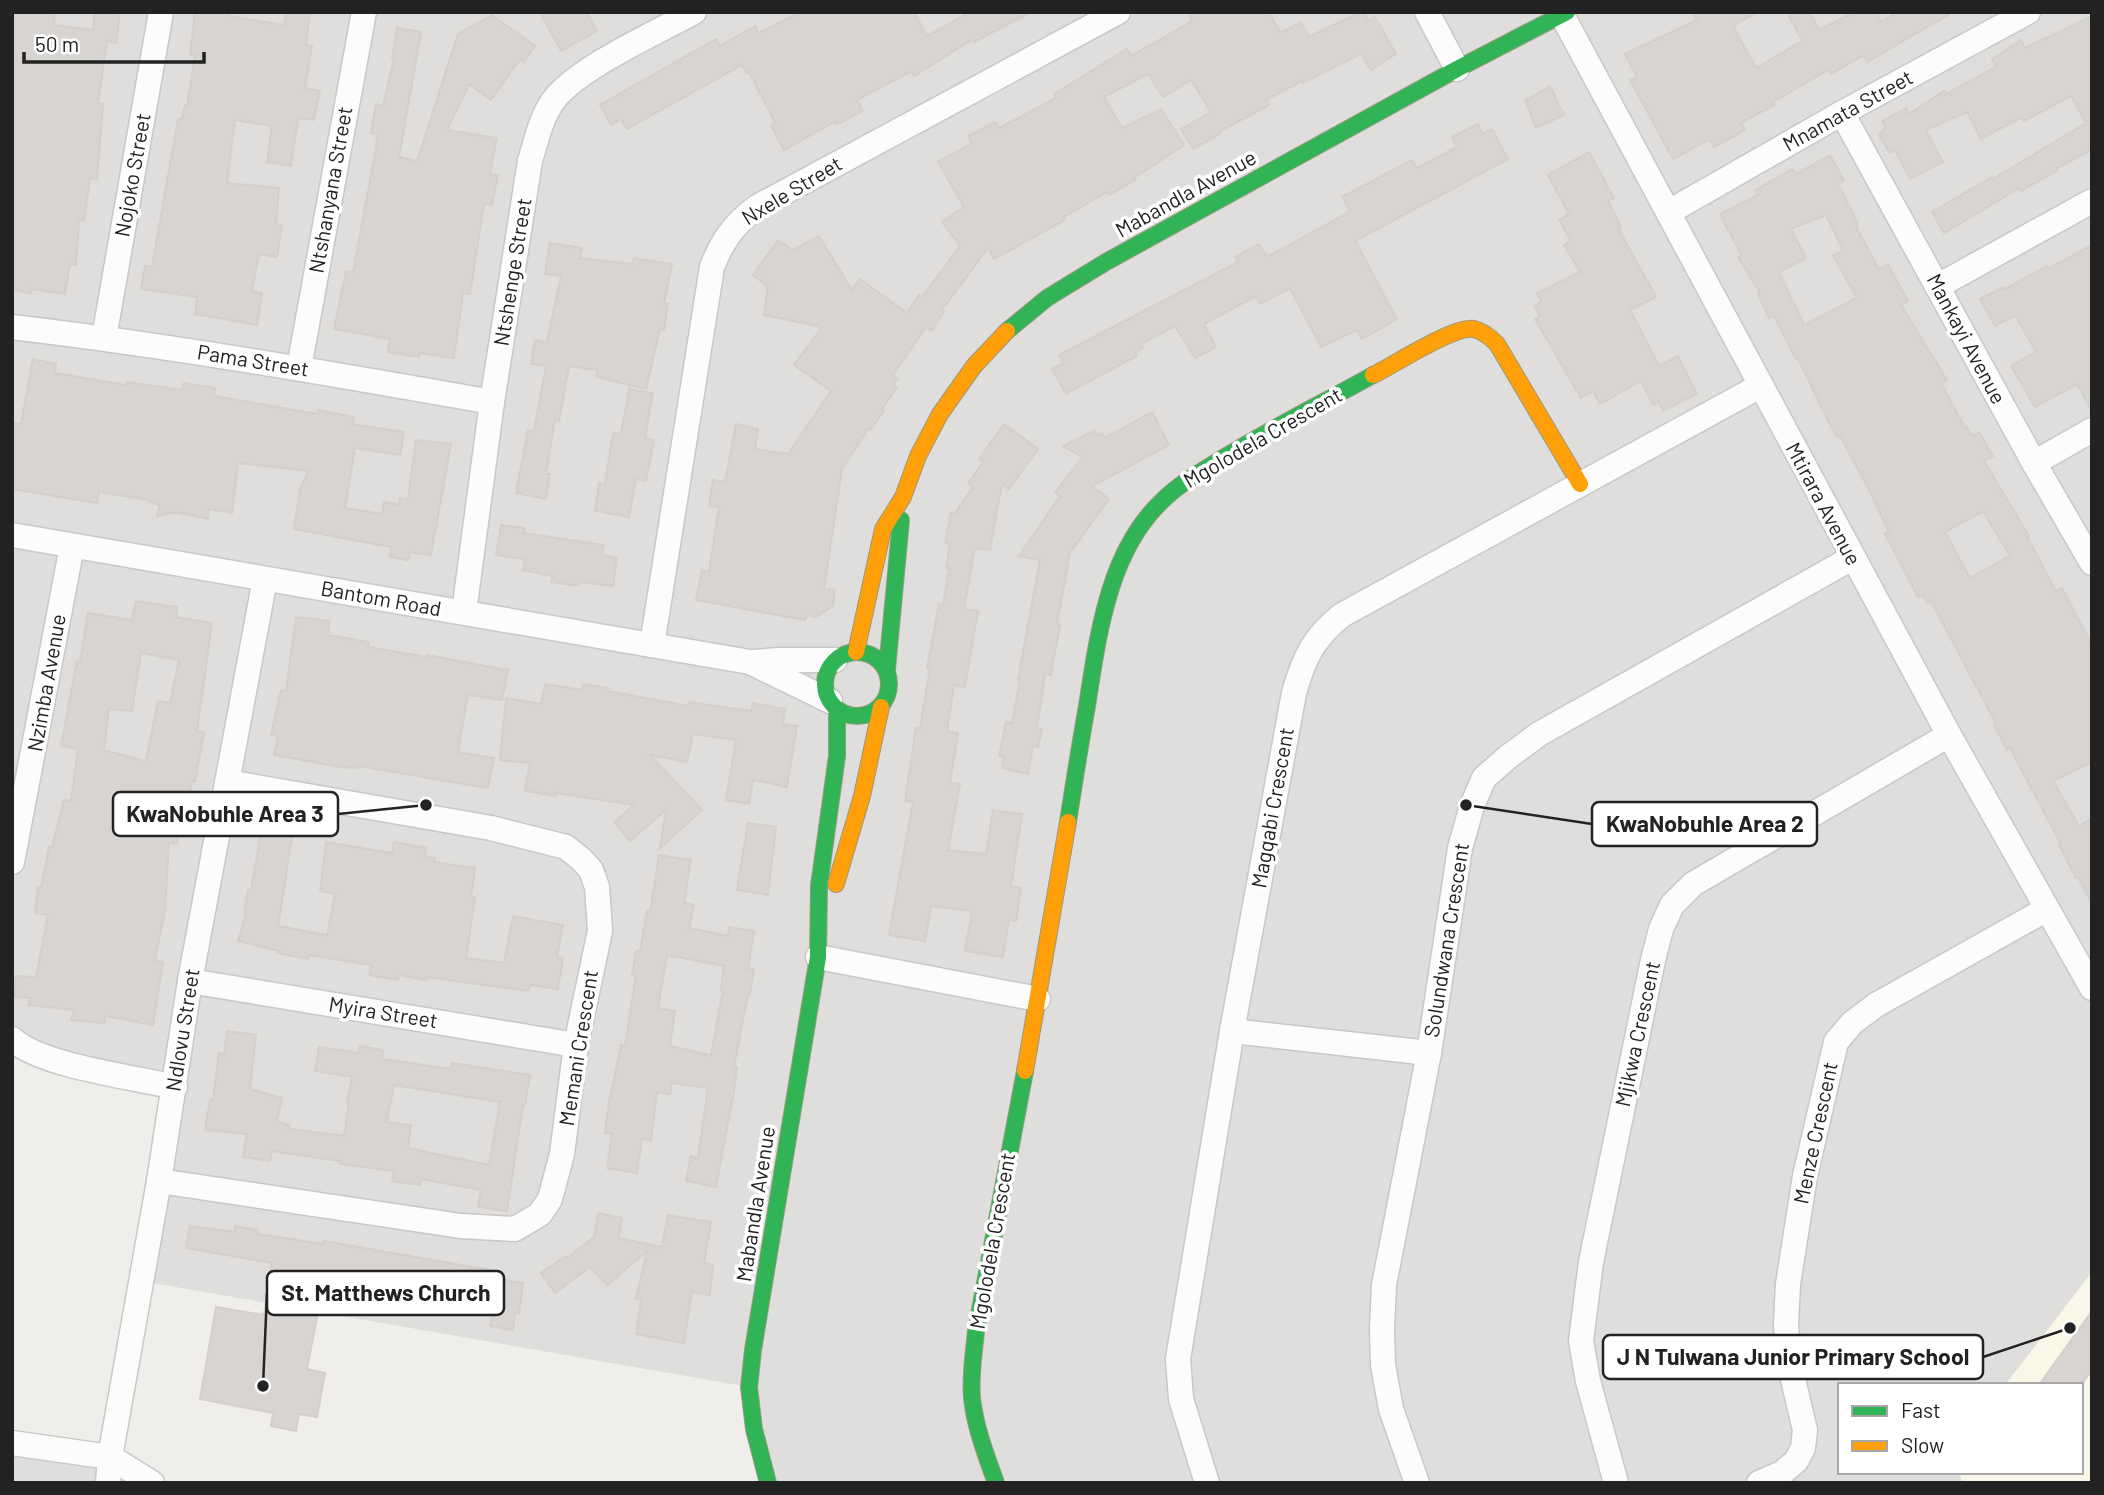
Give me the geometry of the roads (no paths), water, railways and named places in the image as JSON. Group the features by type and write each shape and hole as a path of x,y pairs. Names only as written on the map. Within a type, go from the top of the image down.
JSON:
{"street":[{"name":"Nojoko Street","path":"104,338 161,12"},
{"name":"Ntshanyana Street","path":"299,368 364,12"},
{"name":"Ntshenge Street","path":"464,612 492,402 530,161 540,128 552,103 568,84 694,12"},
{"name":"Nxele Street","path":"653,645 712,267 727,235 757,207 1118,12"},
{"path":"1427,12 1458,69"},
{"name":"Mnamata Street","path":"1669,212 1842,113 2028,12"},
{"name":"Mabandla Avenue","path":"887,669 903,497 918,456 940,414 974,366 1005,333 1047,298 1106,262 1458,69 1564,14"},
{"name":"Mtirara Avenue","path":"1564,14 1852,558 2092,988"},
{"name":"Mankayi Avenue","path":"1842,113 2034,463 2092,563"},
{"path":"1938,286 2092,201"},
{"name":"Pama Street","path":"12,327 104,338 299,368 492,402"},
{"name":"Mgolodela Crescent","path":"996,1483 978,1427 972,1397 976,1331 1038,999 1095,657 1110,592 1125,552 1162,500 1190,479 1236,450 1450,334 1472,329 1482,331 1497,344 1580,484"},
{"name":"Magqabi Crescent","path":"1207,1483 1181,1399 1178,1359 1232,1031 1294,693 1309,650 1324,630 1342,615 1760,386"},
{"path":"2034,463 2092,430"},
{"name":"Mabandla Avenue","path":"845,656 880,540 889,517 903,497"},
{"name":"Bantom Road","path":"12,536 750,662 845,656"},
{"name":"Nzimba Avenue","path":"12,862 23,754 72,546"},
{"name":"Solundwana Crescent","path":"1417,1483 1391,1409 1383,1366 1384,1285 1429,1053 1460,848 1472,806 1484,778 1539,734 1852,558"},
{"name":"Ndlovu Street","path":"108,1483 110,1457 159,1181 190,981 265,579"},
{"path":"867,653 877,658 887,669 890,687 887,698 881,707 871,714 847,715 833,705 825,691 828,669 845,656 867,653"},
{"name":"Bantom Road","path":"750,662 833,705"},
{"name":"Mabandla Avenue","path":"768,1483 754,1429 749,1387 818,957 819,887 836,756 833,705"},
{"name":"Mabandla Avenue","path":"820,931 844,862 881,707"},
{"name":"Mjikwa Crescent","path":"1616,1483 1588,1381 1581,1341 1591,1262 1661,929 1672,905 1693,884 1949,735"},
{"name":"Memani Crescent","path":"159,1181 461,1226 515,1229 540,1214 550,1199 562,1154 576,1045 600,931 597,887 591,870 566,847 491,828 227,782"},
{"name":"Menze Crescent","path":"1759,1483 1782,1474 1796,1461 1802,1448 1805,1430 1788,1358 1788,1284 1805,1176 1836,1042 1852,1023 1876,1005 2047,909"},
{"path":"818,957 1038,999"},
{"name":"Myira Street","path":"190,981 576,1045"},
{"path":"1232,1031 1429,1053"},
{"path":"12,1039 23,1049 44,1058 174,1087"},
{"path":"12,1443 110,1457 152,1483"}],"place":[{"name":"KwaNobuhle Area 3","path":"426,805"},
{"name":"KwaNobuhle Area 2","path":"1466,805"},
{"name":"J N Tulwana Junior Primary School","path":"2070,1328"},
{"name":"St. Matthews Church","path":"263,1386"}]}
